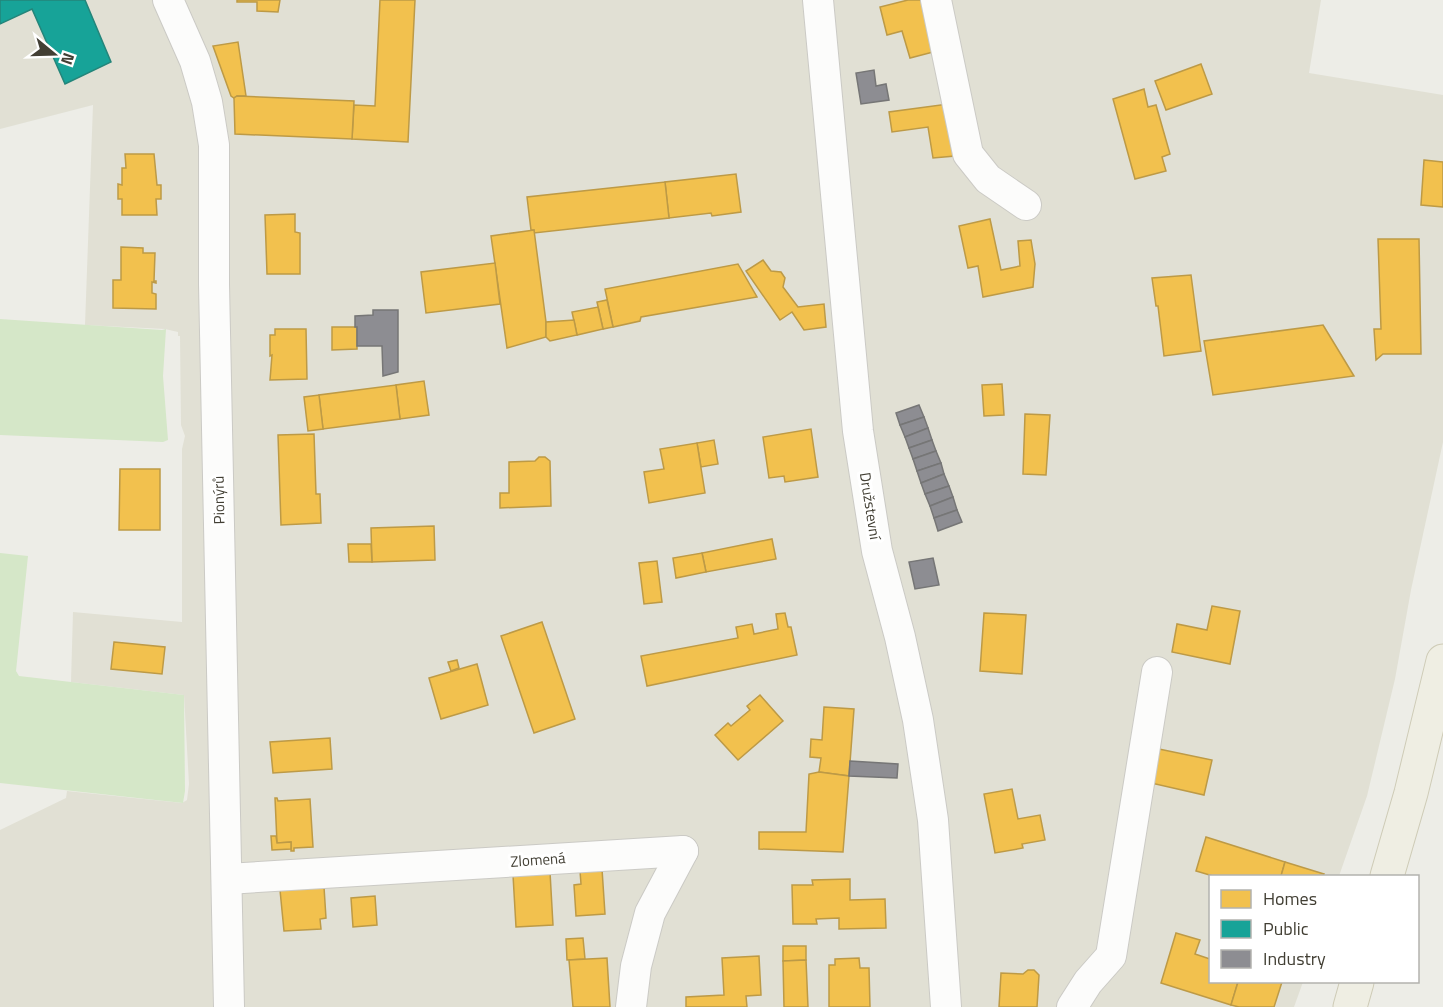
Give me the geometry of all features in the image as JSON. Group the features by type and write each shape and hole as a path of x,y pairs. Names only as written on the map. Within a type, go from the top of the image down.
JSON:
{"main road":[{"path":"1387,875 1411,793 1443,661"},
{"path":"1350,1007 1356,983"}],"street":[{"name":"Pionýrů","path":"168,0 195,61 207,102 214,145 214,284 229,1007"},
{"name":"Družstevní","path":"819,0 858,431 877,551 900,636 919,731 933,820 946,1007"},
{"path":"936,0 968,153 988,179 1026,205"},
{"path":"1072,1007 1088,982 1112,956 1157,672"},
{"name":"Zlomená","path":"227,879 683,851 650,912 636,966 631,1007"}],"shaded area":[{"path":"0,0 1321,0 1309,73 1443,95 1443,442 1411,590 1395,679 1367,796 1339,875 1209,875 1209,983 1303,983 1294,1007 0,1007 0,830 66,798 67,791 182,803 187,800 189,784 184,695 71,682 73,612 182,622 182,449 185,436 181,425 180,336 178,332 165,329 85,325 93,105 0,129"}],"green space":[{"path":"0,319 166,329 163,376 168,440 163,442 0,435"},
{"path":"0,553 28,556 16,671 19,676 184,695 185,791 183,803 0,783"}],"building: Homes":[{"path":"237,0 280,0 278,12 257,11 257,2 237,2"},
{"path":"380,0 415,0 408,142 352,139 354,105 375,106"},
{"path":"908,0 925,0 937,51 910,58 902,31 887,35 880,7"},
{"path":"238,42 246,96 234,98 231,96 213,46"},
{"path":"1201,64 1212,94 1166,110 1155,81"},
{"path":"1144,89 1148,107 1156,105 1170,154 1162,157 1166,171 1135,179 1113,99"},
{"path":"237,96 354,101 352,139 235,134 234,98"},
{"path":"948,104 955,156 933,158 928,127 892,132 889,112"},
{"path":"125,154 154,154 157,185 161,185 161,199 156,199 157,215 122,215 122,199 118,199 118,184 122,185 122,168 126,168"},
{"path":"1424,160 1443,162 1443,207 1421,205"},
{"path":"736,174 741,212 669,218 665,182"},
{"path":"665,182 669,218 534,233 534,230 531,230 527,197"},
{"path":"295,214 295,232 300,233 300,274 267,274 265,215"},
{"path":"990,219 1001,270 1020,266 1018,241 1031,240 1035,264 1033,287 983,297 978,266 968,268 959,226"},
{"path":"534,230 546,337 507,348 491,236"},
{"path":"1378,239 1419,239 1421,354 1383,354 1376,360 1374,329 1381,329"},
{"path":"121,247 143,248 143,253 155,253 154,281 156,283 152,282 152,293 156,294 156,309 113,308 113,280 121,280"},
{"path":"763,260 771,271 781,272 785,278 783,287 798,307 824,304 826,327 804,330 792,312 780,320 746,271"},
{"path":"495,263 500,304 426,313 421,272"},
{"path":"738,264 757,297 641,317 640,321 613,327 605,289"},
{"path":"1191,275 1201,351 1164,356 1152,278"},
{"path":"607,300 613,327 603,329 597,302"},
{"path":"598,307 603,329 577,335 572,312"},
{"path":"574,320 577,335 550,341 546,337 546,322"},
{"path":"1323,325 1354,376 1213,395 1204,341"},
{"path":"332,327 357,327 357,349 332,350"},
{"path":"275,329 306,329 307,379 270,380 272,355 270,356 270,335 275,335"},
{"path":"424,381 429,415 400,419 396,385"},
{"path":"1002,384 1004,415 984,416 982,385"},
{"path":"396,385 400,419 323,429 319,395"},
{"path":"319,395 323,429 308,431 304,397"},
{"path":"1025,414 1050,415 1046,475 1023,474"},
{"path":"811,429 818,477 785,482 784,476 769,478 763,437"},
{"path":"314,434 316,494 320,494 321,523 281,525 278,435"},
{"path":"714,440 718,464 701,467 697,443"},
{"path":"697,443 705,493 649,503 644,472 664,469 660,449"},
{"path":"539,457 545,457 550,461 551,506 500,508 500,493 509,493 509,462 535,461"},
{"path":"120,469 160,469 160,530 119,530"},
{"path":"434,526 435,560 372,562 371,528"},
{"path":"772,539 776,559 706,572 702,553"},
{"path":"348,544 371,544 372,562 349,562"},
{"path":"702,553 706,572 676,578 673,558"},
{"path":"657,561 662,602 644,604 639,563"},
{"path":"1212,606 1240,611 1230,664 1172,652 1177,624 1207,630"},
{"path":"785,613 788,627 791,627 797,655 647,686 641,656 738,638 736,627 752,624 754,634 778,629 776,614"},
{"path":"984,613 1026,615 1022,674 980,671"},
{"path":"542,622 575,719 534,733 501,636"},
{"path":"114,642 165,647 162,674 111,669"},
{"path":"457,660 459,668 451,671 448,662"},
{"path":"477,664 488,705 441,719 429,678"},
{"path":"760,695 783,721 738,760 715,735 728,723 731,726 750,710 747,706"},
{"path":"824,707 854,709 849,776 819,772 821,758 810,757 811,739 822,740"},
{"path":"330,738 332,769 273,773 270,742"},
{"path":"1159,749 1212,760 1204,795 1151,783"},
{"path":"819,772 849,776 843,852 759,849 759,832 806,832 809,774"},
{"path":"1012,789 1018,819 1040,815 1045,840 1022,844 1023,848 995,853 984,794"},
{"path":"275,798 278,801 310,799 313,847 294,848 294,851 291,851 291,842 277,843"},
{"path":"271,836 276,836 277,843 291,842 291,849 272,850"},
{"path":"1206,837 1285,862 1281,875 1210,875 1196,871"},
{"path":"1285,862 1324,874 1324,875 1281,875"},
{"path":"602,869 605,914 576,916 574,885 581,884 580,871"},
{"path":"550,872 553,925 516,927 513,875"},
{"path":"850,879 850,900 885,899 886,928 839,929 839,918 816,919 817,924 793,924 792,885 813,885 812,880"},
{"path":"324,887 326,918 320,919 321,929 284,931 280,890"},
{"path":"375,896 377,925 353,927 351,898"},
{"path":"1176,933 1200,940 1195,954 1209,959 1209,983 1238,983 1231,1005 1161,983"},
{"path":"583,938 585,959 567,960 566,939"},
{"path":"783,946 806,946 806,960 783,961"},
{"path":"759,956 761,995 746,996 747,1007 686,1007 686,997 724,995 722,958"},
{"path":"607,958 610,1007 573,1007 569,960"},
{"path":"859,958 860,968 869,968 870,1007 829,1007 829,965 835,965 835,959"},
{"path":"806,960 808,1007 784,1007 783,961"},
{"path":"1028,970 1034,970 1039,975 1037,1007 999,1007 1001,973 1023,974"},
{"path":"1238,983 1282,983 1274,1007 1231,1005"}],"building: Public":[{"path":"0,0 85,0 111,62 65,84 32,9 0,24"}],"building: Industry":[{"path":"874,70 876,86 886,84 889,100 861,104 856,73"},
{"path":"373,310 398,310 398,372 383,376 382,346 357,346 355,316 373,315"},
{"path":"919,405 924,417 900,425 896,413"},
{"path":"924,417 928,428 905,437 900,425"},
{"path":"928,428 932,440 909,448 905,437"},
{"path":"932,440 936,451 913,459 909,448"},
{"path":"936,451 941,463 917,471 913,459"},
{"path":"941,463 944,474 921,483 917,471"},
{"path":"944,474 949,486 925,494 921,483"},
{"path":"949,486 953,497 930,506 925,494"},
{"path":"953,497 957,510 934,518 930,506"},
{"path":"957,510 962,522 938,531 934,518"},
{"path":"933,558 939,585 915,589 909,562"},
{"path":"850,761 898,764 897,778 849,776"}]}
